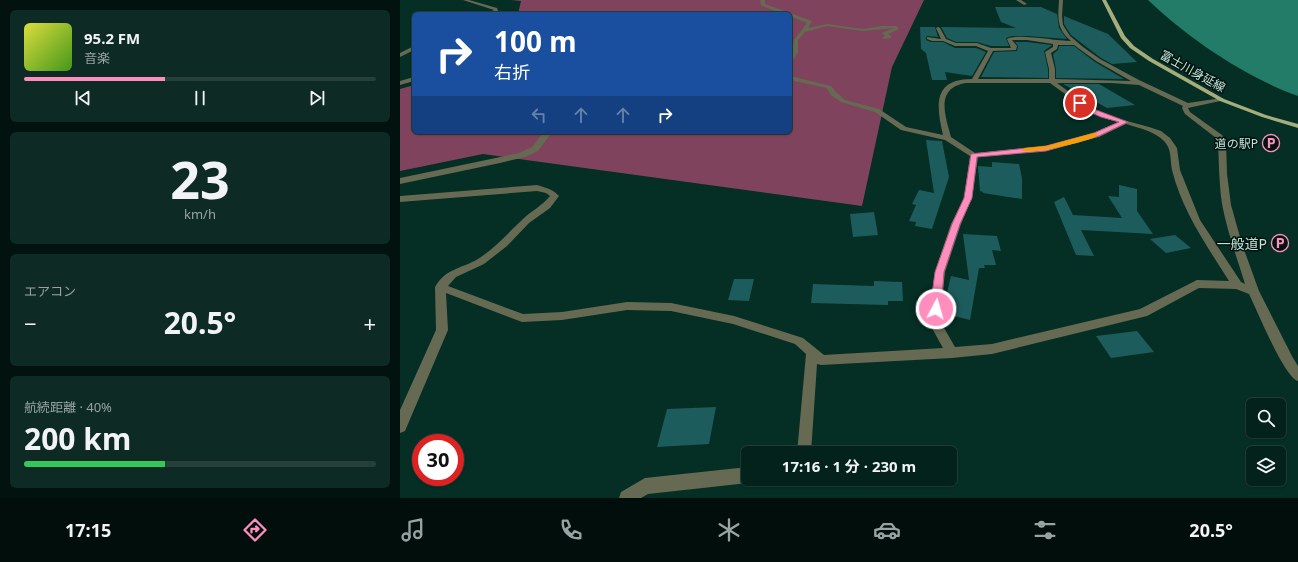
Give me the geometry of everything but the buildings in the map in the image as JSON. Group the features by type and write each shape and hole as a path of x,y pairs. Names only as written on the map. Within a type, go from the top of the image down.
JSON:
{"main road":[{"name":"富士川身延線","path":"1104,0 1123,37 1132,47 1151,60 1222,100 1264,116 1298,126"}],"street":[{"path":"465,0 496,9 496,11 494,12"},
{"path":"763,0 763,5 783,12"},
{"path":"1018,0 1025,4"},
{"path":"1062,0 1060,24 1065,32 1075,43 1114,69 1187,105 1222,100"},
{"path":"792,15 810,22 796,40 795,52 792,57"},
{"path":"802,31 827,25 863,30 882,27 898,27 897,29 884,34 889,37 884,38"},
{"path":"938,28 944,40"},
{"path":"929,38 932,40 944,40 955,44 977,45 991,50 1014,49 1009,38 1015,37 1033,38 1056,43 1075,43"},
{"path":"1052,82 1052,69 1048,52 1055,48 1056,43"},
{"path":"400,55 412,49"},
{"path":"974,81 991,50"},
{"path":"792,78 829,87 833,94 839,99 882,112 898,127 923,134 948,138 974,155 1046,148 1096,135 1125,122"},
{"path":"400,83 412,80"},
{"path":"948,138 942,115 943,96 946,88 955,83 974,81 1111,81 1140,83"},
{"path":"1052,82 1089,109 1103,116 1158,133 1173,148 1176,170 1195,220 1237,286"},
{"path":"1187,105 1185,108 1187,113 1218,137 1222,142 1223,174 1227,205 1237,244 1253,291 1288,362 1298,376"},
{"path":"400,181 500,161 522,155 535,149 546,134"},
{"path":"952,353 934,321 940,272 956,224 968,198 974,155"},
{"path":"400,199 537,188 549,191 555,196 546,206 526,221 504,244 480,262 452,274 440,286 442,330 400,426"},
{"path":"440,286 522,318 562,316 628,306 671,307 734,320 799,341 821,360 952,353 992,349 1143,312 1197,284 1237,286 1253,291"},
{"path":"805,446 812,352"},
{"path":"627,498 645,486 741,476"}],"shaded area":[{"path":"511,0 924,0 892,67 862,206 483,154 400,171 400,89 412,86 412,134 792,134 792,12 518,12 521,1"},
{"path":"1148,0 1298,0 1298,96 1278,88 1238,68 1218,56 1181,29"}],"slow traffic":[{"path":"1025,150 1046,148 1096,135"}],"place":[{"name":"道の駅P","path":"1271,143"},
{"name":"一般道P","path":"1280,243"}],"route":[{"path":"936,309 940,272 956,224 968,198 974,155 1046,148 1096,135 1125,122 1103,116 1080,103"}]}
